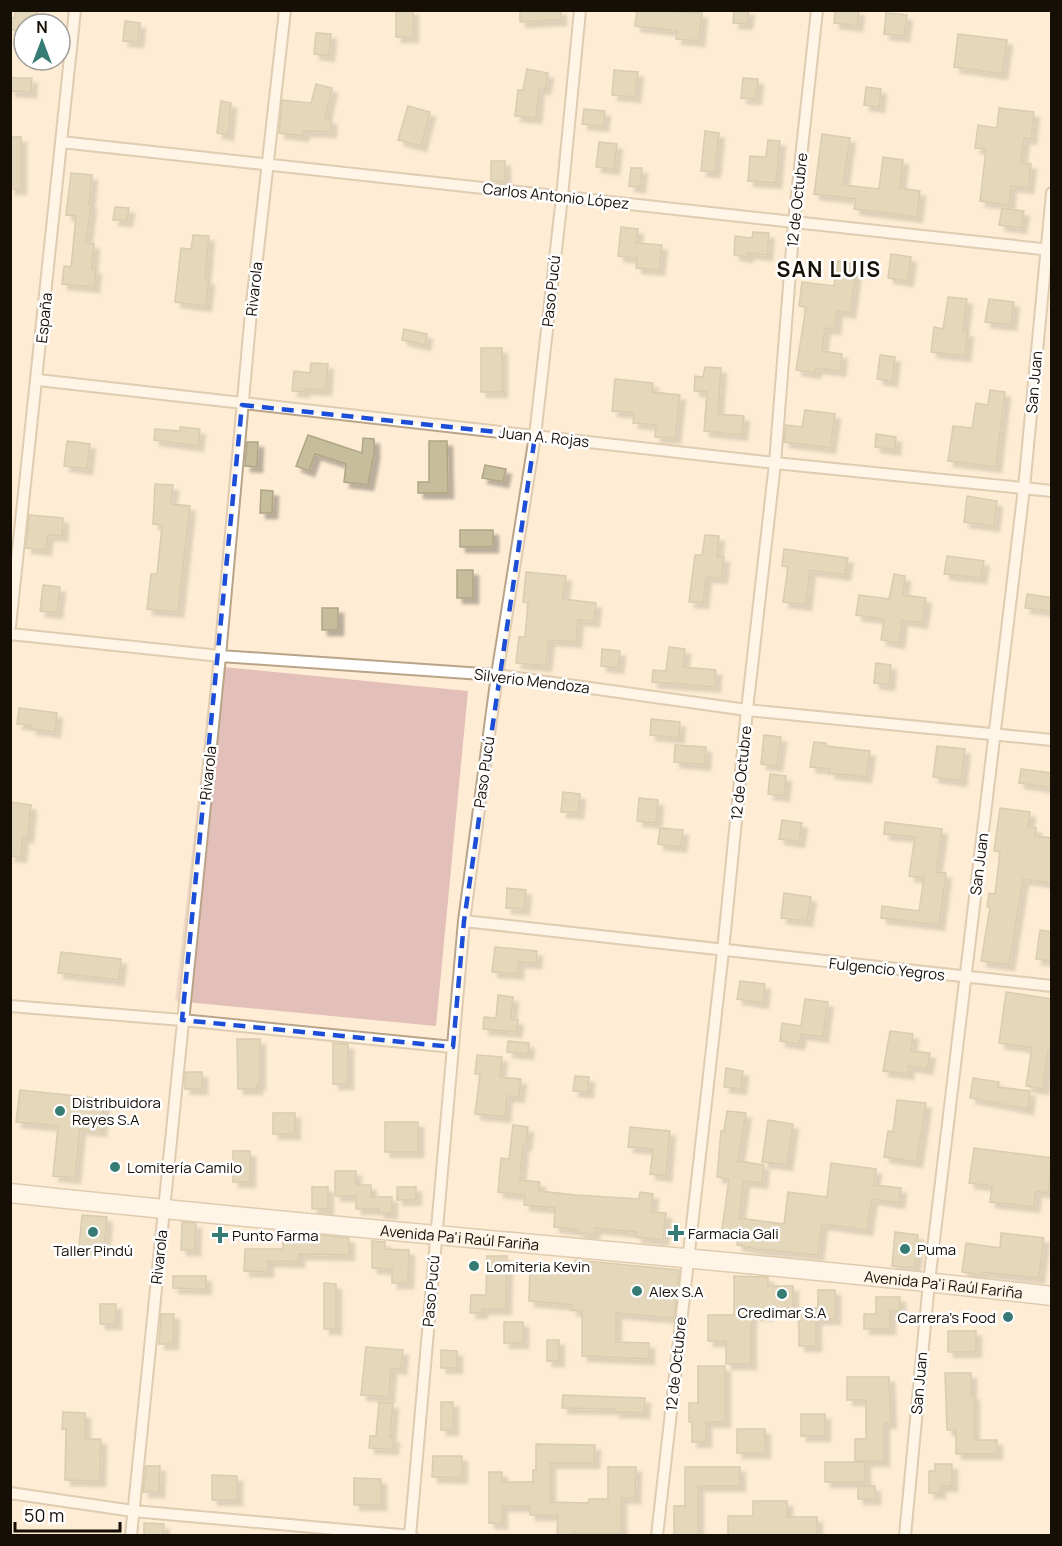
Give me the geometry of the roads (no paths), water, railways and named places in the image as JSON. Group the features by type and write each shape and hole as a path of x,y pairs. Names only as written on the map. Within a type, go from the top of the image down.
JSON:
{"highway":[{"name":"Avenida Pa'i Raúl Fariña","path":"10,1193 1052,1296"}],"street":[{"name":"España","path":"10,626 38,380 75,10"},
{"name":"Rivarola","path":"130,1536 220,656 242,405 285,10"},
{"name":"Paso Pucú","path":"410,1535 464,921 497,675 535,436 580,10"},
{"name":"12 de Octubre","path":"657,1536 775,463 794,222 817,10"},
{"name":"Carlos Antonio López","path":"61,142 1049,250"},
{"name":"San Juan","path":"905,1536 928,1282 1024,488 1049,250 1052,193"},
{"name":"Juan A. Rojas","path":"38,380 242,405 1052,491"},
{"name":"Silverio Mendoza","path":"10,634 220,656 497,675 747,710 1052,740"},
{"name":"Fulgencio Yegros","path":"464,921 1052,986"},
{"path":"10,1006 182,1020 453,1047"},
{"path":"10,1493 133,1511 410,1535"}],"place":[{"name":"Distribuidora Reyes S.A","path":"60,1111"},
{"name":"Lomitería Camilo","path":"115,1167"},
{"name":"Taller Pindú","path":"93,1232"},
{"name":"Farmacia Gali","path":"676,1233"},
{"name":"Punto Farma","path":"220,1235"},
{"name":"Puma","path":"905,1249"},
{"name":"Lomiteria Kevin","path":"474,1266"},
{"name":"Alex S.A","path":"637,1291"},
{"name":"Credimar S.A","path":"782,1294"},
{"name":"Carrera's Food","path":"1008,1317"}],"district":[{"name":"SAN LUIS","path":"829,269"}]}
